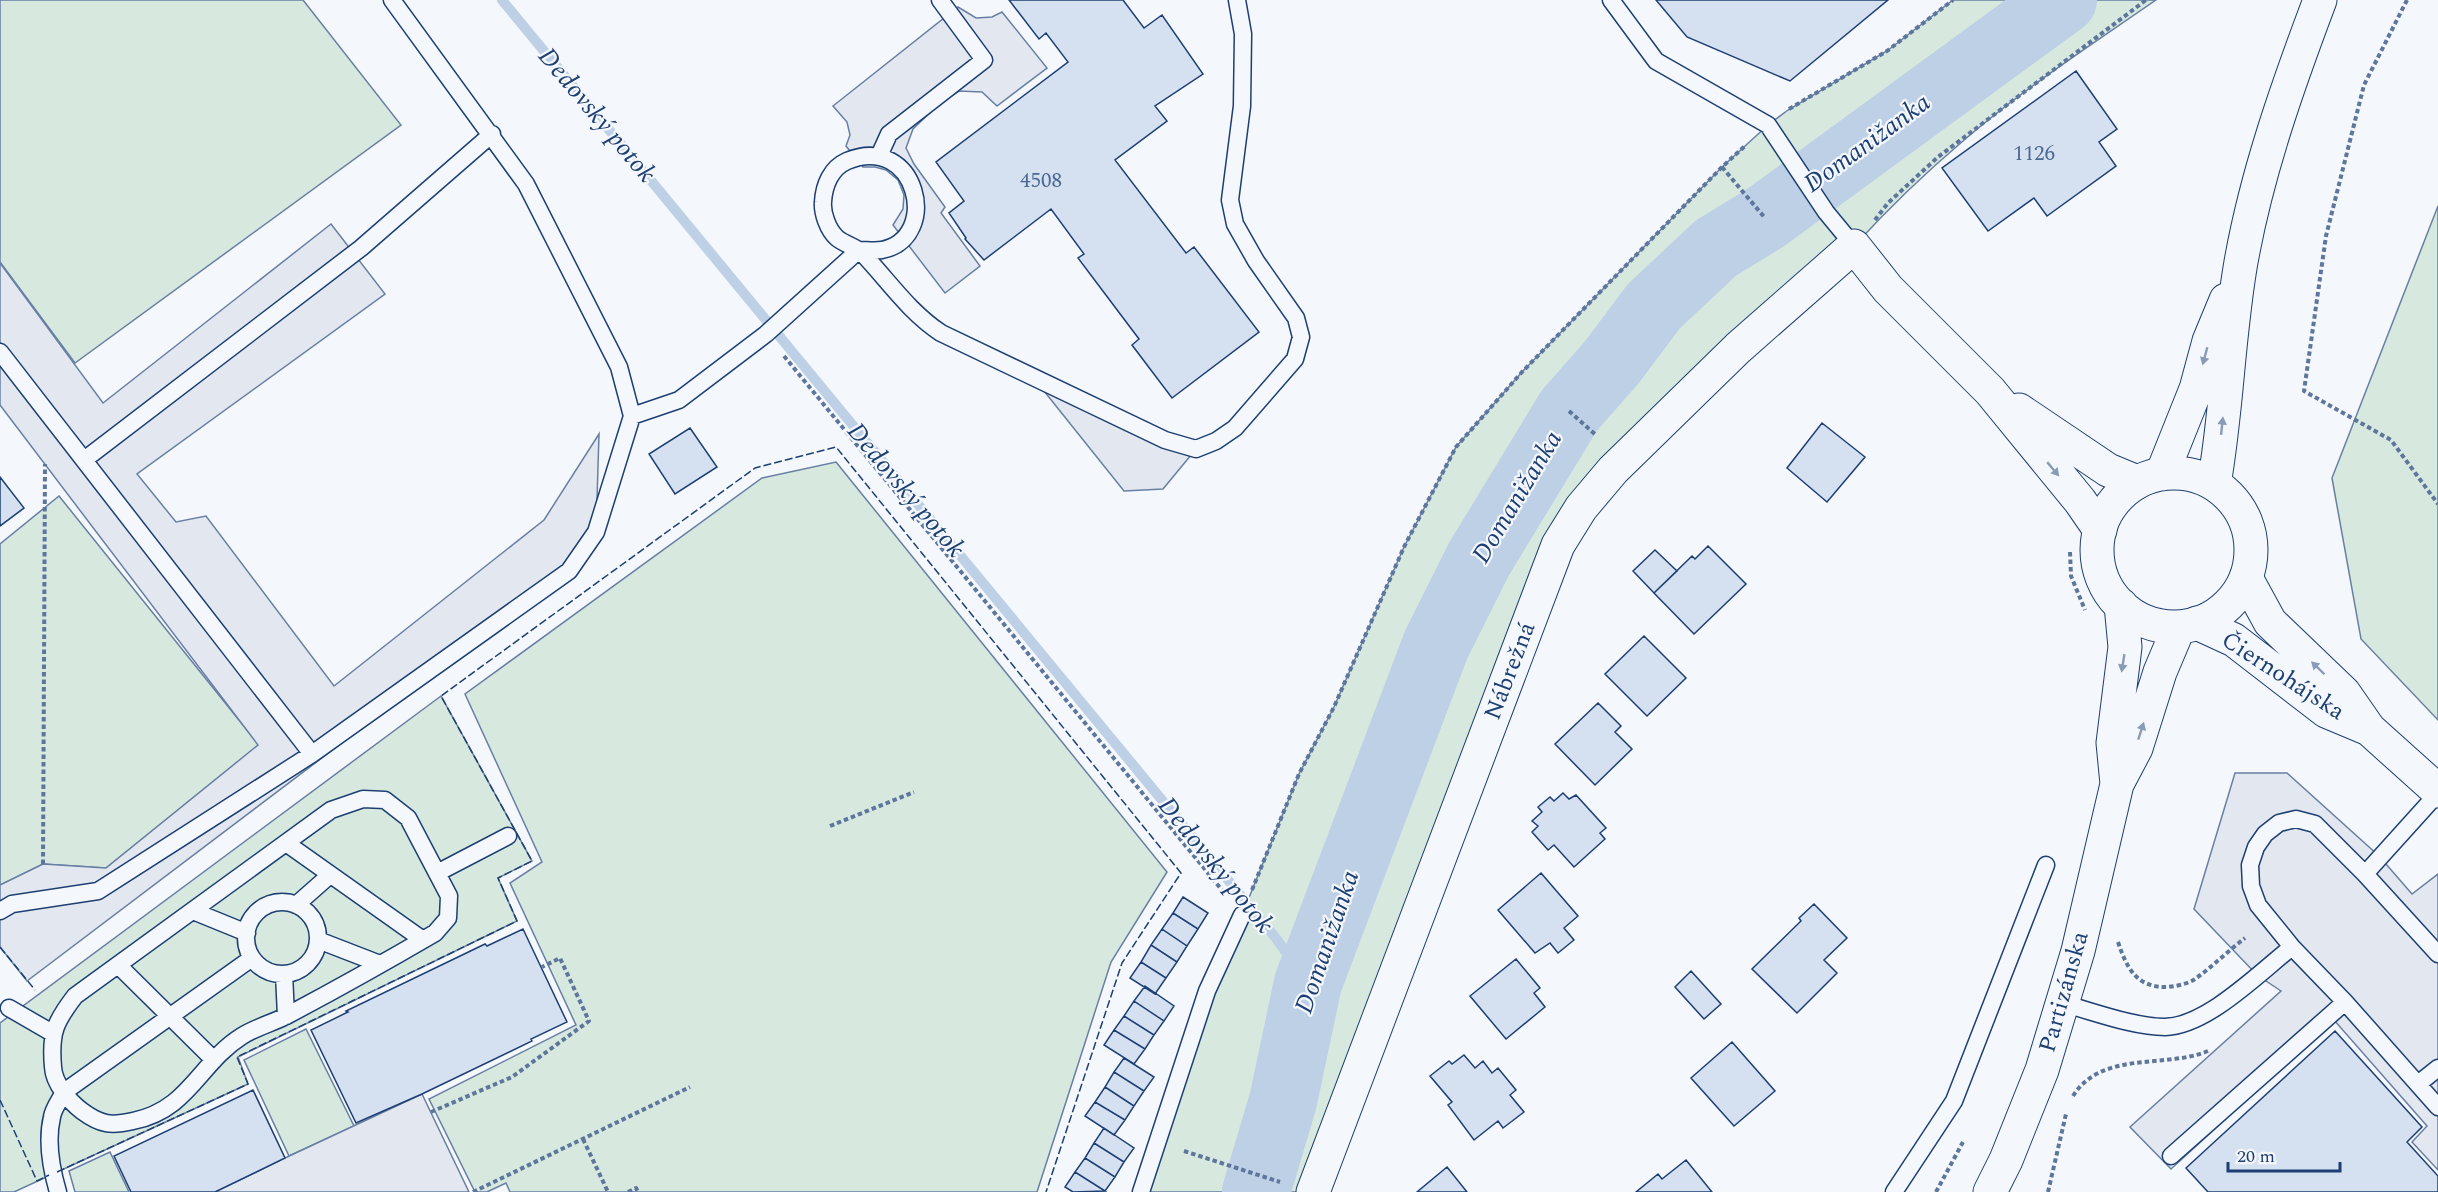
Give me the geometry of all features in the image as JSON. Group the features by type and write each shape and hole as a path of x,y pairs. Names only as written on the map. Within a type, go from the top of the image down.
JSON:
{"street":[{"path":"2214,484 2241,262 2262,172 2289,83 2320,0"},
{"path":"1854,246 1888,289 1990,391 2080,501 2100,530"},
{"name":"Nábrežná","path":"1301,1188 1558,544 1581,508 1613,470 1738,348 1854,246"},
{"path":"1990,391 2108,470 2150,478 2189,474 2223,490 2237,506 2247,525 2251,557 2246,578 2236,595 2223,609 2188,625 2160,625 2143,620 2121,605 2105,583 2099,566 2097,548 2100,530 2111,506 2123,493 2150,478 2196,389 2209,341 2241,262"},
{"name":"Čiernohájska","path":"2246,578 2270,622 2344,693 2368,729 2438,792"},
{"name":"Partizánska","path":"2117,784 2113,743 2125,647 2121,605"},
{"name":"Čiernohájska","path":"2188,625 2234,640 2326,711 2368,729"},
{"name":"Partizánska","path":"1990,1192 2006,1160 2042,1070 2078,951 2117,784 2136,748 2160,672 2188,625"}],"lane":[{"path":"0,911 12,904 98,891 312,754 569,571 596,532 632,416 619,367 526,184 492,134 392,0"},
{"path":"879,156 889,134 984,60 940,0"},
{"path":"632,416 679,400 766,334 859,250 883,250 898,242 909,230 916,216 916,191 901,167 879,156 860,156 841,164 824,185 822,212 836,238 859,250 921,320 941,333 1166,440 1196,448 1216,441 1235,428 1295,359 1301,337 1296,318 1256,261 1235,224 1230,200 1242,106 1243,34 1237,0"},
{"path":"1611,0 1656,61 1768,124 1826,212 1854,246"},
{"path":"84,460 361,248 492,134"},
{"path":"0,352 312,754"},
{"path":"2365,874 2438,792"},
{"path":"363,799 386,800 408,818 437,873 449,896 448,918 435,933 423,940 286,1016 242,1036 214,1060 182,1098 156,1115 115,1125 99,1122 71,1102 53,1072 51,1047 57,1019 75,996 286,843 331,810 363,799"},
{"path":"2438,954 2365,874 2315,824 2296,819 2278,823 2265,834 2256,847 2250,865 2251,886 2258,905 2292,947 2345,1002 2438,1107"},
{"path":"437,873 508,836"},
{"path":"286,843 423,940"},
{"path":"1894,1192 1954,1101 2046,865"},
{"path":"296,905 330,875"},
{"path":"284,902 296,905 308,913 316,926 318,940 315,953 308,964 297,971 284,974 266,970 252,958 247,933 251,920 259,910 271,904 284,902"},
{"path":"193,911 247,933"},
{"path":"1141,1192 1207,991 1242,915"},
{"path":"318,940 380,964"},
{"path":"2061,1003 2154,1026 2189,1023 2209,1012 2292,947"},
{"path":"58,1192 52,1174 49,1146 52,1116 64,1092 252,958"},
{"path":"118,965 214,1060"},
{"path":"284,974 286,1016"},
{"path":"2171,1156 2345,1002"},
{"path":"9,1008 54,1034"},
{"path":"2418,1084 2438,1068"}],"path":[{"path":"766,334 1242,915 1299,774 1334,707 1404,547 1456,447 1522,372 1722,167 1768,124 1887,51 1953,0"},
{"path":"1854,246 1888,203 1938,157 2146,0"},
{"path":"2407,0 2364,85 2326,236 2304,391 2391,440 2438,504"},
{"path":"1722,167 1765,218"},
{"path":"43,864 45,464"},
{"path":"2070,545 2071,576 2085,612"},
{"path":"830,826 914,792"},
{"path":"2117,939 2131,972 2144,983 2155,987 2175,986 2193,981 2245,938"},
{"path":"431,1112 512,1077 589,1021 560,958 542,967"},
{"path":"2070,1100 2077,1089 2099,1073 2138,1062 2192,1058 2208,1051"},
{"path":"472,1192 690,1087"},
{"path":"2048,1192 2068,1106"},
{"path":"583,1139 608,1192"},
{"path":"1936,1192 1964,1140"},
{"path":"1156,1142 1301,1188"},
{"path":"628,1192 636,1188 638,1192"}],"shaded area":[{"path":"0,0 303,0 401,125 75,363 0,262"},
{"path":"1953,0 2156,0 2033,85 1949,153 1581,508 1313,1192 1138,1192 1242,915 1299,774 1334,707 1404,547 1456,447 1522,372 1722,167 1768,125 1788,110 1887,51"},
{"path":"958,7 976,18 992,17 1002,12 1047,68 997,106 982,92 959,91 939,104 913,129 906,148 914,164 945,207 941,213 980,266 945,293 893,225 903,209 904,195 898,180 886,170 863,167 846,146 850,135 847,122 833,106"},
{"path":"2438,206 2438,720 2361,639 2332,478"},
{"path":"331,224 385,294 137,474 176,522 206,516 334,686 544,520 599,434 596,532 569,571 27,981 0,947 0,885 43,864 106,868 258,745 0,405 0,263 103,403"},
{"path":"1032,376 1196,449 1163,489 1124,491"},
{"path":"836,462 1167,872 1111,962 1037,1192 510,1192 506,1183 487,1192 475,1192 429,1099 576,1025 510,883 542,862 465,694 762,478"},
{"path":"59,496 259,745 106,868 43,864 0,885 0,544"},
{"path":"441,696 532,861 498,878 517,921 238,1057 248,1084 14,1192 0,1192 0,1023"},
{"path":"2235,773 2287,773 2379,856 2412,894 2438,874 2438,1170 2412,1142 2427,1126 2334,1020 2171,1169 2130,1127 2281,991 2257,975 2194,909"},
{"path":"306,1029 354,1126 289,1156 244,1060"},
{"path":"422,1094 469,1192 215,1192 285,1158"},
{"path":"110,1152 129,1192 75,1192 69,1171"}],"building":[{"path":"1009,0 1123,0 1144,28 1162,15 1203,74 1155,106 1167,121 1115,160 1186,253 1194,247 1259,332 1172,398 1132,345 1139,339 1078,258 1084,254 1051,209 984,260 965,239 949,213 964,201 936,162 1068,62 1046,33 1039,39"},
{"path":"1656,0 1888,0 1790,81 1687,37"},
{"path":"2076,71 2117,129 2099,142 2116,166 2047,216 2034,198 1988,231 1942,168"},
{"path":"1822,423 1865,457 1827,502 1787,468"},
{"path":"690,428 717,467 675,494 649,454"},
{"path":"0,477 24,508 0,526"},
{"path":"1708,546 1746,584 1694,634 1654,593 1692,556 1695,559"},
{"path":"1655,550 1677,571 1654,593 1633,571"},
{"path":"1644,636 1686,678 1647,716 1605,674"},
{"path":"1598,703 1621,726 1615,732 1632,749 1595,785 1555,744"},
{"path":"1563,793 1569,799 1576,795 1606,828 1600,833 1605,839 1574,867 1554,845 1548,850 1532,832 1538,826 1532,821 1542,812 1538,807 1550,797 1554,801"},
{"path":"1541,873 1578,916 1564,928 1574,940 1558,953 1550,943 1535,953 1498,910"},
{"path":"1183,897 1208,913 1198,929 1173,913"},
{"path":"1814,904 1847,938 1824,960 1837,973 1797,1013 1752,969 1801,921 1799,918"},
{"path":"1173,913 1198,929 1187,946 1162,929"},
{"path":"523,929 567,1022 422,1094 356,1123 311,1030 485,944 487,946"},
{"path":"1162,929 1187,946 1177,962 1151,945"},
{"path":"1151,945 1177,962 1166,978 1141,962"},
{"path":"1516,959 1540,988 1534,993 1545,1007 1506,1039 1470,996"},
{"path":"1141,962 1166,978 1155,994 1130,978"},
{"path":"1691,971 1721,1004 1704,1019 1675,987"},
{"path":"1145,986 1174,1006 1164,1021 1134,1001"},
{"path":"1134,1001 1164,1021 1154,1035 1124,1016"},
{"path":"1124,1016 1154,1035 1145,1049 1114,1030"},
{"path":"1114,1030 1145,1049 1134,1064 1104,1045"},
{"path":"2335,1031 2422,1127 2407,1142 2438,1176 2438,1192 2208,1192 2186,1168"},
{"path":"1732,1042 1775,1091 1734,1126 1691,1078"},
{"path":"1464,1055 1475,1068 1483,1061 1492,1073 1498,1068 1516,1090 1510,1095 1524,1112 1503,1128 1498,1121 1474,1140 1448,1105 1452,1102 1430,1076 1449,1061 1452,1064"},
{"path":"1124,1058 1154,1077 1144,1091 1114,1072"},
{"path":"1114,1072 1144,1091 1134,1106 1105,1087"},
{"path":"1105,1087 1134,1106 1125,1120 1095,1102"},
{"path":"253,1090 285,1158 215,1192 131,1192 114,1156"},
{"path":"1095,1102 1125,1120 1114,1135 1085,1116"},
{"path":"1104,1128 1134,1148 1124,1162 1094,1143"},
{"path":"1094,1143 1124,1162 1115,1177 1085,1158"},
{"path":"1085,1158 1115,1177 1105,1191 1075,1172"},
{"path":"1686,1160 1712,1192 1636,1192 1658,1174 1662,1179"},
{"path":"1447,1167 1467,1192 1417,1192"},
{"path":"1075,1172 1105,1191 1073,1192 1065,1187"}],"waterway":[{"name":"Dedovský potok","path":"502,0 1275,937 1308,983"},
{"name":"Domanižanka","path":"1256,1192 1283,1101 1308,983 1436,645 1479,559 1569,411 1612,362 1654,306 1716,248 1765,218 2063,0"}],"fence":[{"path":"57,1172 248,1084 237,1057 517,921 498,878 532,861 441,696 755,468 836,447 1181,873 1122,963 1046,1192"},
{"path":"0,947 35,990"},
{"path":"0,1100 37,1181 49,1175"}]}
